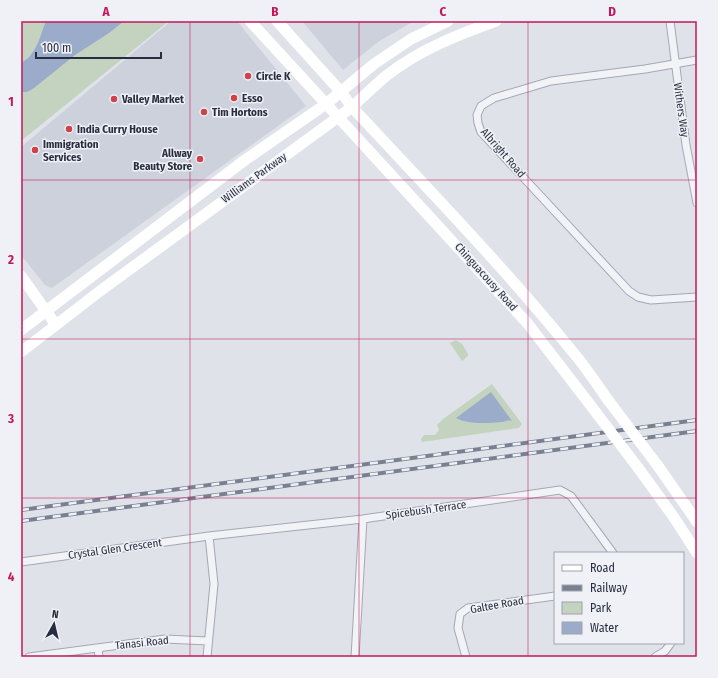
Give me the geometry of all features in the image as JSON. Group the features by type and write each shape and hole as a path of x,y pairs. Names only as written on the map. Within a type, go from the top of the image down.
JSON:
{"main road":[{"name":"Chinguacousy Road","path":"250,21 528,324 639,469 697,552"},
{"name":"Chinguacousy Road","path":"277,21 341,92 352,107 512,279 573,352 658,466 697,522"},
{"name":"Williams Parkway","path":"21,330 239,165 326,104 374,64 403,43 448,21"},
{"name":"Williams Parkway","path":"21,352 100,291 352,107 386,76 438,43 496,21"},
{"path":"21,276 56,325"}],"street":[{"name":"Withers Way","path":"670,21 686,145 697,203"},
{"name":"Albright Road","path":"697,60 644,69 551,81 494,98 481,106 477,115 481,132 629,291 638,297 651,300 697,297"},
{"name":"Spicebush Terrace","path":"209,536 363,519 560,490 571,496 612,552"},
{"path":"355,657 363,519"},
{"name":"Crystal Glen Crescent","path":"21,562 209,536"},
{"path":"207,657 214,584 209,536"},
{"name":"Galtee Road","path":"466,657 458,628 460,614 468,608 554,596"},
{"name":"Tanasi Road","path":"30,657 165,639 208,641"},
{"path":"655,657 665,651 670,644"},
{"path":"98,648 99,657"}],"shaded area":[{"path":"171,21 237,21 306,106 52,288 45,285 21,255 21,147"},
{"path":"302,21 412,22 378,42 343,70"}],"green space":[{"path":"21,21 169,21 21,141"},
{"path":"456,340 462,344 468,354 468,356 462,361 450,343"},
{"path":"492,384 522,424 519,428 422,442 421,439 424,435 435,435 439,430 437,425 443,419"}],"water":[{"path":"46,21 124,21 109,33 75,55 34,88 27,92 21,92 21,64 36,48"},
{"path":"491,392 512,421 479,423 467,422 456,418"}],"railway":[{"path":"21,510 697,420"},
{"path":"21,521 697,431"}],"place":[{"name":"Circle K","path":"248,76"},
{"name":"Esso","path":"234,98"},
{"name":"Valley Market","path":"114,99"},
{"name":"Tim Hortons","path":"204,112"},
{"name":"India Curry House","path":"69,129"},
{"name":"Immigration Services","path":"35,150"},
{"name":"Allway Beauty Store","path":"200,159"}]}
